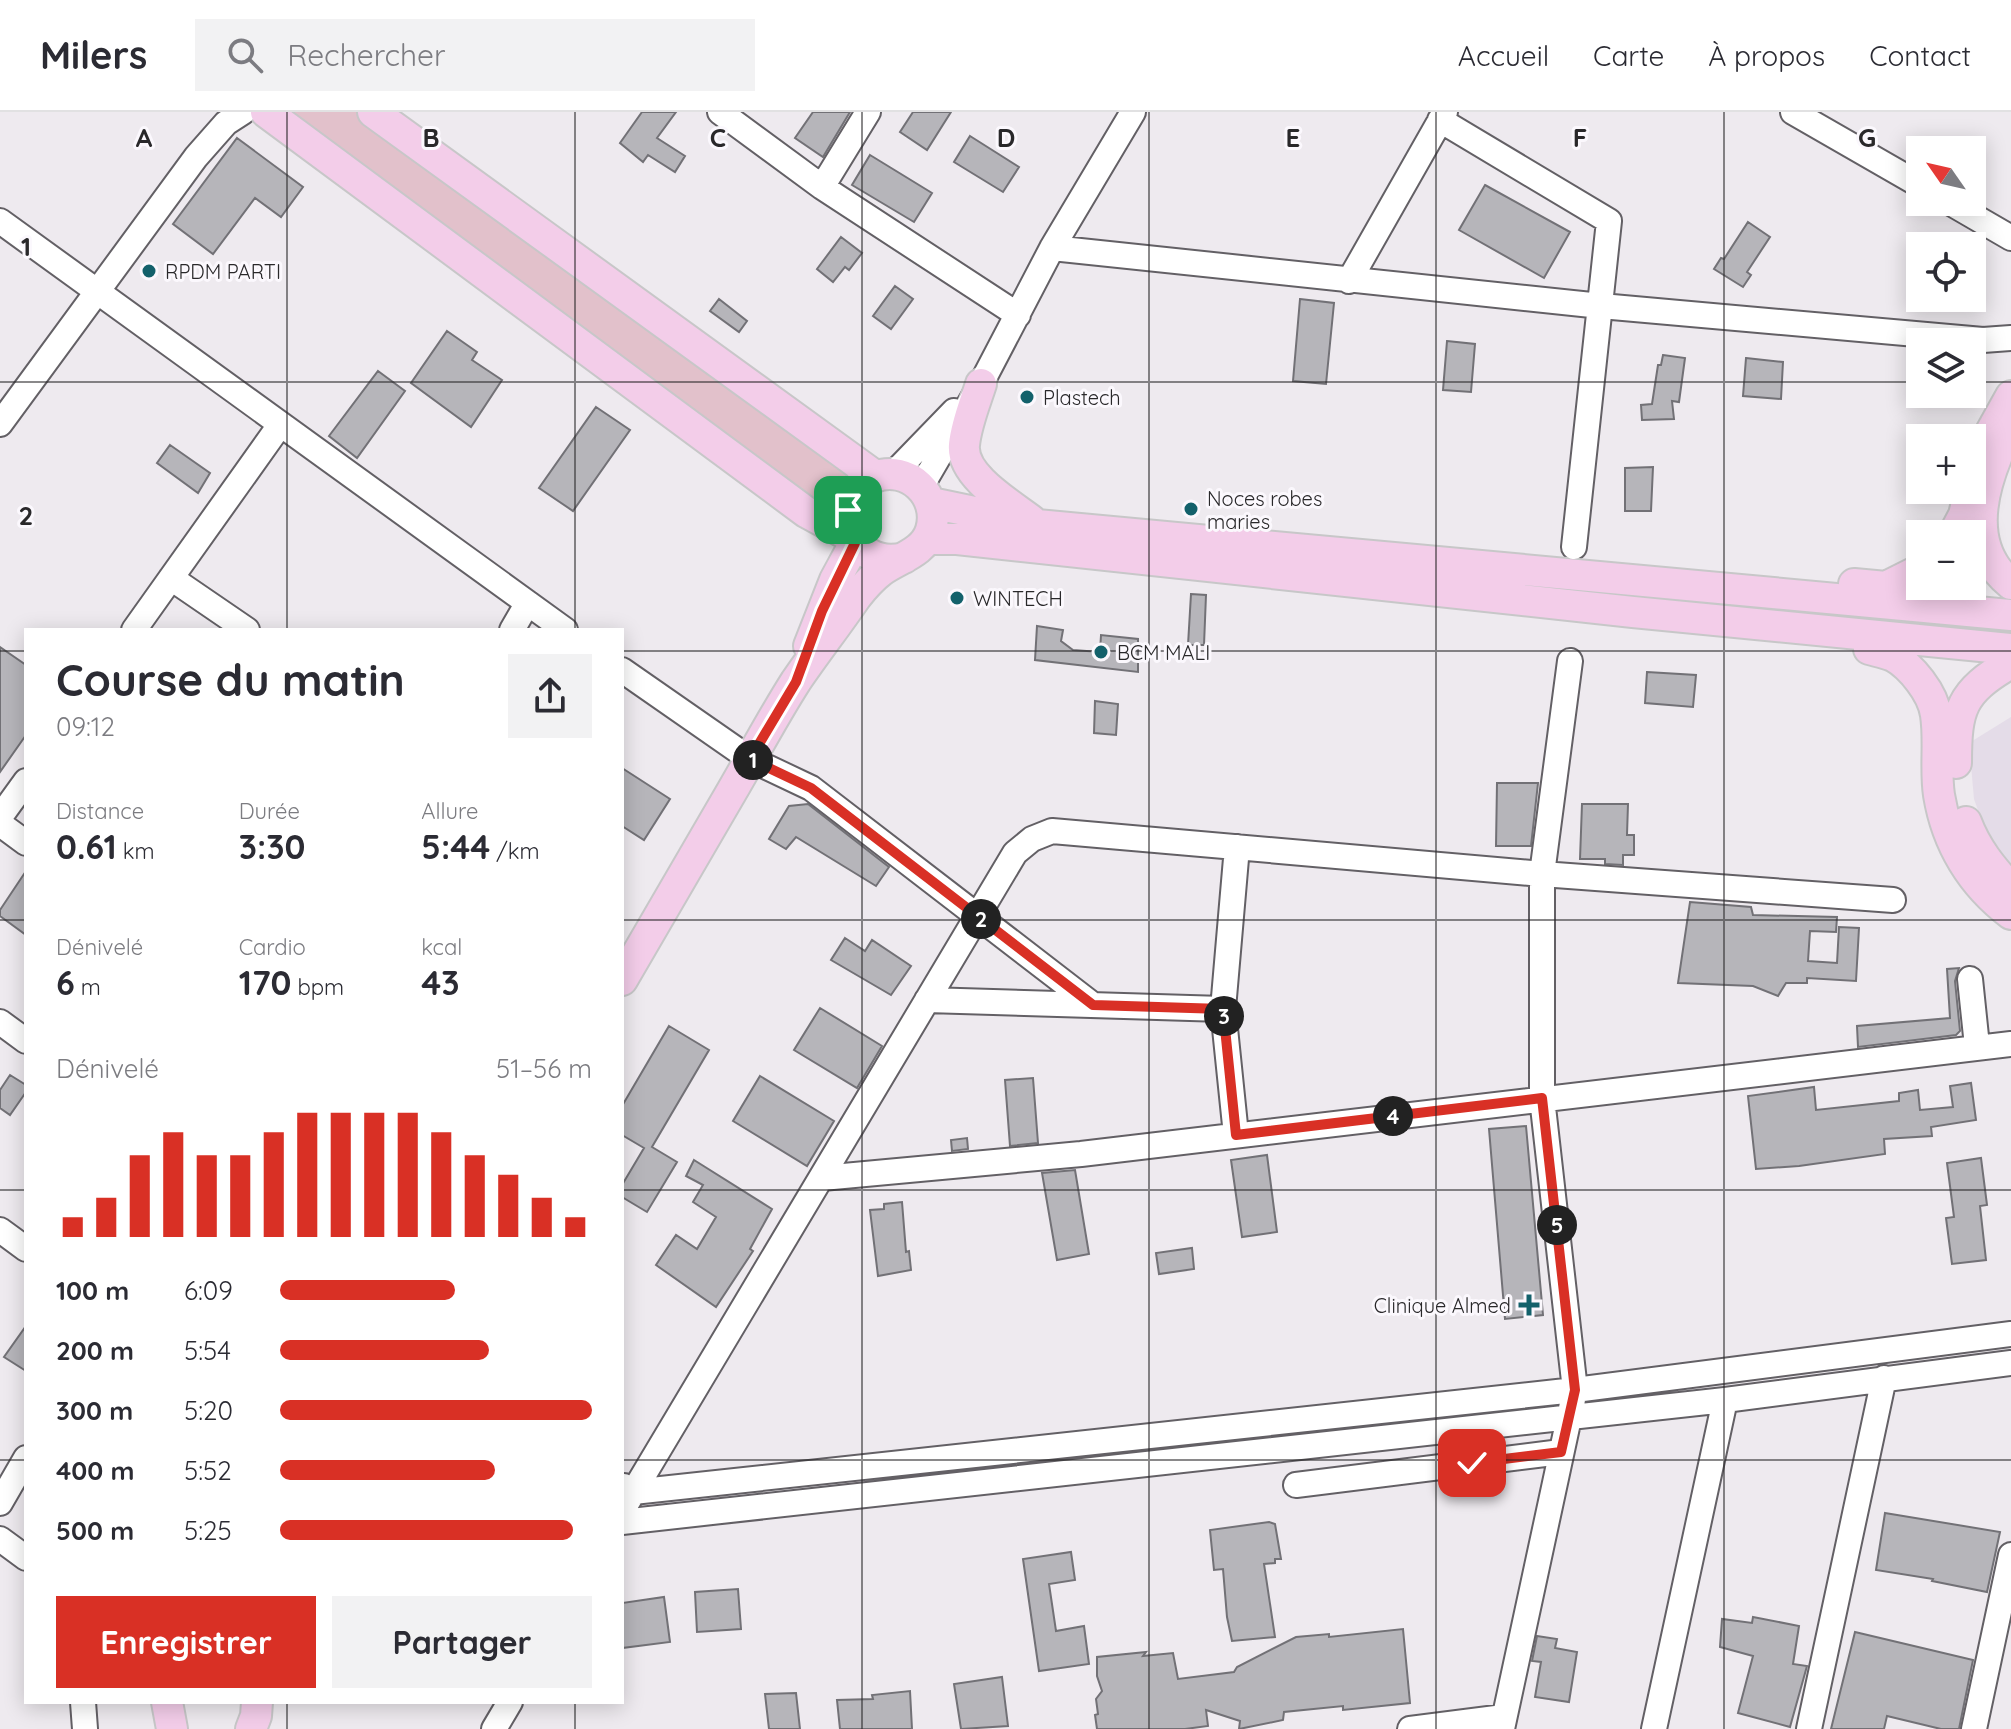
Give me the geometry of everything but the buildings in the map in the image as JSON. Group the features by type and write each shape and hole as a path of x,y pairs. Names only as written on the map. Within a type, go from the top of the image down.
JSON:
{"main road":[{"path":"266,112 806,512 854,540 865,552 877,558 890,560 916,548 957,539 1633,612 2010,659"},
{"path":"373,112 884,475"},
{"path":"981,384 964,447 967,463 987,488 1037,525"},
{"path":"1986,441 2011,396"},
{"path":"2011,425 1998,451 1981,517 1982,539 1992,561 2011,584"},
{"path":"796,682 826,601 854,540 847,519 850,501 860,486 884,475 905,476 926,495 1037,525 2011,615"},
{"path":"624,977 796,682 862,589 879,572 916,548 933,517 926,495"},
{"path":"1608,577 1653,570 1731,573 2011,597"},
{"path":"1886,587 1906,577"},
{"path":"1633,612 1701,628 1869,649 2010,659"},
{"path":"1869,649 1892,656 1908,668 1936,711 1939,796 1953,843 1969,874 1990,899 2011,914"},
{"path":"2010,659 1974,690 1959,711 1956,771 1963,815 1973,841 2011,889"},
{"path":"251,1729 258,1704"}],"street":[{"path":"196,157 220,112"},
{"path":"0,424 196,157 226,123 243,112"},
{"path":"720,112 822,187 1018,315"},
{"path":"822,187 868,112"},
{"path":"926,495 1052,248 1133,112"},
{"path":"1793,112 1906,177"},
{"path":"1349,281 1442,116 1609,221 1574,547"},
{"path":"1973,216 2011,238"},
{"path":"0,221 562,628"},
{"path":"1052,248 1601,306 1983,340 2011,338"},
{"path":"884,475 981,384"},
{"path":"135,628 280,425"},
{"path":"171,578 244,628"},
{"path":"513,628 527,604"},
{"path":"1410,1729 1503,1723 1575,1390 1542,1098 1542,874 1570,661"},
{"path":"624,671 750,759 811,788 1093,1005"},
{"path":"0,817 24,784"},
{"path":"0,824 24,842"},
{"path":"626,1496 822,1178 1015,853 1032,839 1052,831 1542,874 1893,900"},
{"path":"1236,1135 1223,1009 1237,847"},
{"path":"1970,979 1977,1046"},
{"path":"927,1000 1223,1009"},
{"path":"0,1022 24,1040"},
{"path":"822,1178 1081,1154 2011,1044"},
{"path":"0,1230 24,1248"},
{"path":"626,1496 1575,1390 2011,1334"},
{"path":"624,1522 1725,1400 2011,1363"},
{"path":"1809,1729 1884,1378"},
{"path":"1654,1729 1725,1400"},
{"path":"1296,1485 1561,1452"},
{"path":"0,1503 24,1461"},
{"path":"0,1539 24,1557"},
{"path":"1974,1729 2011,1555"},
{"path":"83,1704 85,1729"},
{"path":"259,1704 267,1729"},
{"path":"494,1729 509,1704"}],"shaded area":[{"path":"289,112 359,112 851,477 833,519"},
{"path":"2011,717 2011,867 1988,838 1974,799 1969,743"}],"place":[{"name":"RPDM PARTI","path":"149,271"},
{"name":"Plastech","path":"1027,397"},
{"name":"Noces robes maries","path":"1191,509"},
{"name":"WINTECH","path":"957,598"},
{"name":"BCM MALI","path":"1101,652"},
{"name":"Clinique Almed","path":"1529,1305"}],"route":[{"path":"848,510 848,528 855,543 835,580 796,682 750,759 811,788 1093,1005 1223,1009 1236,1135 1542,1098 1575,1390 1561,1452 1472,1463"}]}
